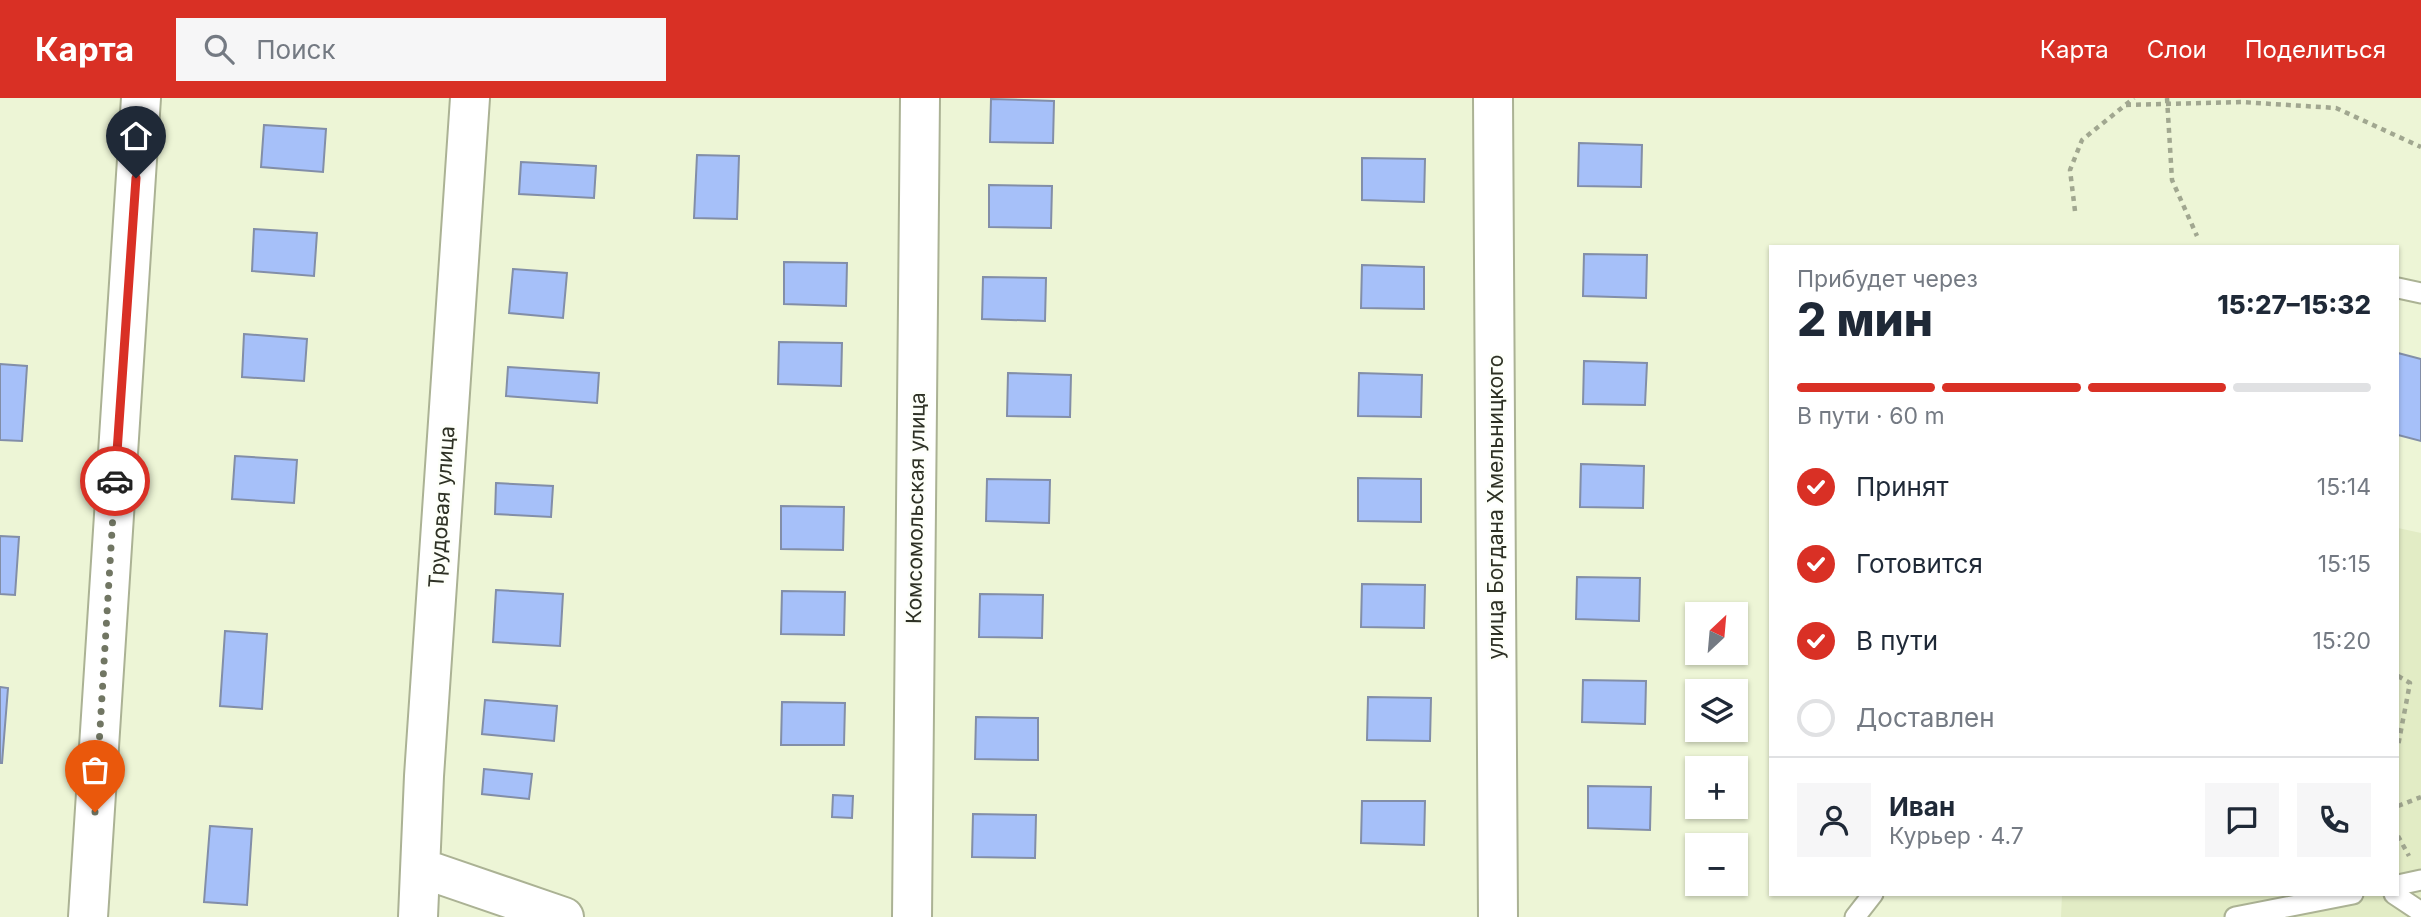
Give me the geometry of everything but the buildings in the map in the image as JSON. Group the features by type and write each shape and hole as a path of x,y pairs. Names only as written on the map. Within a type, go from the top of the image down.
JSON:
{"street":[{"path":"88,917 141,98"},
{"name":"Трудовая улица","path":"418,917 424,776 470,98"},
{"name":"Комсомольская улица","path":"912,917 920,98"},
{"name":"улица Богдана Хмельницкого","path":"1493,98 1499,917"},
{"path":"421,868 564,917"}],"lane":[{"path":"2399,288 2421,293"},
{"path":"2399,885 2421,880"},
{"path":"1855,917 1871,896"},
{"path":"2235,917 2343,896"},
{"path":"2397,896 2421,912"}],"path":[{"path":"2075,211 2070,170 2082,141 2134,98"},
{"path":"2126,105 2168,101 2241,102 2336,108 2421,147"},
{"path":"2168,101 2172,180 2197,236"},
{"path":"2399,677 2410,683 2399,739"},
{"path":"2399,806 2421,797"}],"shaded area":[{"path":"2399,528 2421,533 2421,917 2061,917 2062,896 2399,896"}],"way so far":[{"path":"95,812 115,481"}],"route":[{"path":"115,481 136,178"}]}
